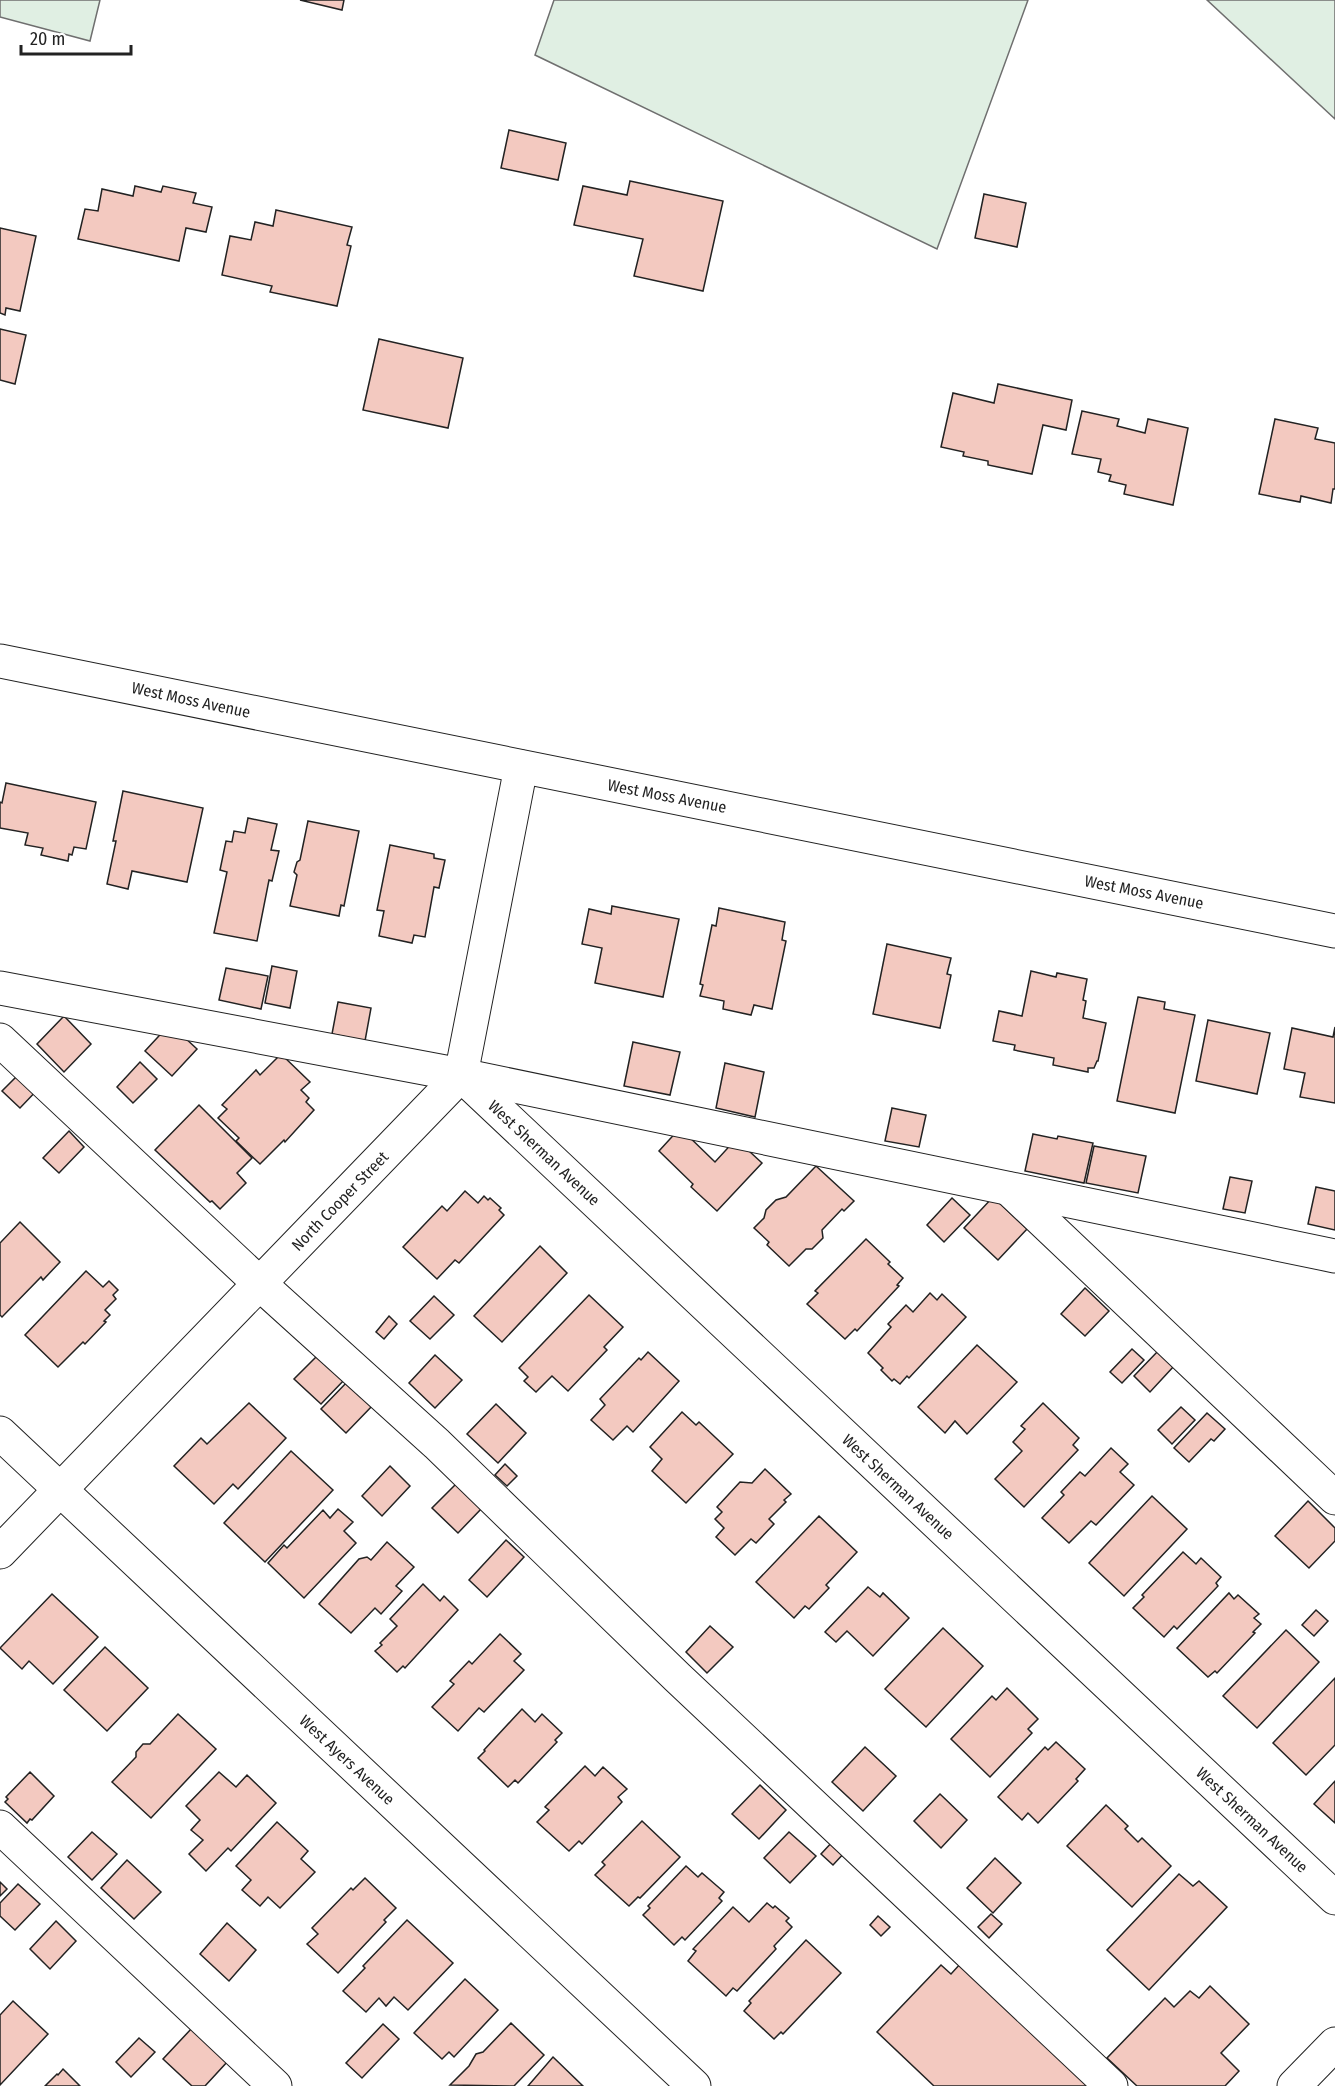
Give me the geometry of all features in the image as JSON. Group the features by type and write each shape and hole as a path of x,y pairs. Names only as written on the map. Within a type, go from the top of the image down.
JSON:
{"street":[{"name":"West Moss Avenue","path":"0,661 1335,931"},
{"path":"461,1075 521,767"},
{"path":"0,988 461,1075 1335,1256"},
{"path":"0,1040 260,1284 437,1444 677,1677 1111,2086"},
{"name":"North Cooper Street","path":"0,1552 461,1075"},
{"name":"West Sherman Avenue","path":"461,1075 1335,1898"},
{"path":"1009,1189 1335,1498"},
{"name":"West Ayers Avenue","path":"0,1433 694,2086"},
{"path":"0,1827 275,2086"},
{"path":"1294,2086 1335,2044"}],"green space":[{"path":"0,0 100,0 90,41 0,17"},
{"path":"554,0 1028,0 937,249 535,55"},
{"path":"1207,0 1335,0 1335,119"}],"building":[{"path":"300,0 344,0 342,10"},
{"path":"509,130 566,143 558,180 501,168"},
{"path":"630,181 723,201 703,291 634,276 643,239 574,225 583,186 627,195"},
{"path":"135,186 161,192 163,186 196,193 193,203 212,207 206,232 186,228 179,261 78,239 85,209 98,211 102,189 133,196"},
{"path":"984,194 1026,203 1017,247 975,238"},
{"path":"276,210 352,227 347,245 351,246 337,306 270,292 272,286 222,275 230,236 251,240 255,222 273,226"},
{"path":"0,228 36,236 20,311 6,308 5,315 0,313"},
{"path":"0,329 26,335 15,384 0,380"},
{"path":"379,339 463,358 448,428 363,410"},
{"path":"998,384 1072,400 1066,430 1043,425 1032,474 988,465 988,461 963,456 964,452 941,447 953,393 994,403"},
{"path":"1082,411 1119,419 1117,426 1145,433 1148,419 1188,428 1173,505 1124,494 1126,485 1109,481 1111,475 1098,472 1101,459 1072,454"},
{"path":"1275,419 1318,428 1315,439 1335,443 1335,489 1333,489 1331,503 1301,496 1300,502 1259,494"},
{"path":"6,783 96,802 86,849 74,847 72,855 69,854 68,861 41,855 43,848 25,845 28,833 0,828 0,802 2,803"},
{"path":"123,791 203,808 187,882 132,871 128,889 107,884"},
{"path":"248,818 277,824 271,850 279,851 272,881 269,880 257,941 214,933 227,872 220,870 226,841 232,842 234,831 245,833"},
{"path":"308,821 359,831 344,906 341,905 339,916 290,906 297,875 294,872 300,860"},
{"path":"390,845 434,854 434,858 445,860 439,888 434,887 425,937 414,935 412,943 379,936 384,911 377,910"},
{"path":"612,906 679,919 663,997 595,983 602,948 582,944 589,909 611,914"},
{"path":"719,908 785,922 782,940 786,941 772,1009 754,1005 751,1015 723,1009 724,1001 700,996 703,985 700,984 712,925 716,926"},
{"path":"887,944 951,958 947,974 951,975 940,1028 873,1014"},
{"path":"272,966 297,971 290,1008 265,1003"},
{"path":"226,968 268,976 261,1009 219,1000"},
{"path":"1031,971 1056,977 1057,973 1087,979 1083,1000 1086,1001 1083,1018 1106,1023 1098,1061 1094,1068 1088,1068 1088,1072 1053,1065 1054,1058 1014,1050 1015,1045 993,1041 999,1011 1022,1016"},
{"path":"1138,997 1165,1002 1164,1009 1195,1015 1175,1113 1117,1101"},
{"path":"338,1002 371,1008 365,1041 332,1034"},
{"path":"64,1016 91,1044 64,1072 37,1044"},
{"path":"1208,1020 1270,1033 1257,1094 1196,1081"},
{"path":"170,1024 197,1049 172,1076 145,1051"},
{"path":"1335,1027 1335,1103 1300,1097 1305,1073 1284,1069 1292,1028 1333,1037"},
{"path":"633,1042 680,1052 670,1095 624,1086"},
{"path":"281,1054 310,1082 301,1090 309,1098 306,1102 314,1110 285,1142 284,1140 260,1164 236,1141 239,1138 218,1118 227,1109 222,1105 256,1070 260,1075"},
{"path":"140,1062 157,1079 133,1103 117,1087"},
{"path":"725,1063 764,1072 755,1117 716,1108"},
{"path":"24,1069 41,1086 20,1108 2,1091"},
{"path":"199,1105 252,1158 237,1173 246,1183 220,1209 155,1150"},
{"path":"892,1108 926,1115 919,1147 885,1141"},
{"path":"680,1128 715,1162 736,1139 762,1163 717,1211 691,1187 693,1184 659,1151"},
{"path":"69,1131 84,1147 59,1173 43,1158"},
{"path":"1033,1134 1093,1143 1084,1183 1025,1171"},
{"path":"1094,1146 1146,1156 1138,1193 1086,1183"},
{"path":"816,1166 854,1201 844,1211 842,1209 822,1230 823,1238 812,1249 806,1249 789,1266 767,1245 769,1242 754,1228 776,1200 786,1197"},
{"path":"1230,1177 1252,1181 1245,1213 1223,1209"},
{"path":"1316,1187 1335,1191 1335,1230 1308,1224"},
{"path":"465,1191 478,1203 484,1196 488,1200 490,1198 501,1208 499,1210 504,1215 459,1263 455,1260 437,1279 403,1247 442,1206 447,1211"},
{"path":"993,1197 1027,1229 998,1260 964,1228"},
{"path":"952,1198 970,1215 944,1242 927,1225"},
{"path":"20,1222 60,1262 43,1280 41,1277 2,1317 0,1315 0,1243"},
{"path":"866,1239 903,1278 897,1285 899,1286 857,1331 855,1329 845,1339 807,1304 818,1293 815,1291"},
{"path":"540,1246 567,1273 502,1342 474,1316"},
{"path":"86,1271 103,1287 109,1281 118,1290 113,1295 116,1299 105,1310 110,1315 104,1321 106,1322 58,1367 25,1335"},
{"path":"1085,1288 1109,1311 1085,1336 1061,1314"},
{"path":"930,1293 937,1300 942,1294 966,1317 909,1378 907,1376 900,1384 894,1379 892,1381 868,1353 891,1327 888,1324 906,1305 913,1312"},
{"path":"589,1295 623,1327 604,1347 607,1350 568,1391 552,1376 536,1392 524,1381 528,1377 519,1368"},
{"path":"434,1296 454,1315 430,1339 410,1321"},
{"path":"389,1316 397,1324 384,1339 376,1332"},
{"path":"977,1345 1017,1382 967,1434 955,1421 945,1433 918,1407"},
{"path":"1132,1349 1144,1360 1122,1383 1110,1372"},
{"path":"1158,1351 1174,1366 1150,1392 1134,1376"},
{"path":"648,1352 679,1381 633,1432 627,1426 613,1440 591,1420 605,1405 600,1399 639,1358 641,1360"},
{"path":"320,1353 346,1378 321,1404 294,1379"},
{"path":"435,1355 462,1380 435,1408 409,1383"},
{"path":"348,1381 373,1405 346,1433 321,1409"},
{"path":"249,1403 286,1438 238,1489 233,1484 214,1504 174,1466 201,1438 207,1444"},
{"path":"1043,1403 1079,1438 1073,1445 1078,1450 1024,1507 995,1479 1022,1451 1013,1442 1025,1429 1021,1426"},
{"path":"496,1404 526,1433 498,1463 467,1434"},
{"path":"1181,1407 1195,1420 1172,1444 1158,1430"},
{"path":"682,1412 696,1425 699,1422 733,1454 686,1503 652,1471 662,1459 650,1447"},
{"path":"1207,1413 1225,1429 1214,1441 1211,1439 1189,1462 1174,1448"},
{"path":"1111,1448 1128,1464 1120,1472 1134,1485 1096,1525 1091,1521 1069,1543 1042,1518 1064,1495 1061,1492 1080,1472 1085,1476"},
{"path":"291,1451 333,1490 265,1562 224,1523"},
{"path":"505,1464 517,1476 507,1486 495,1475"},
{"path":"390,1466 410,1486 382,1516 362,1496"},
{"path":"765,1469 791,1494 769,1519 774,1524 756,1543 751,1539 735,1555 716,1537 724,1528 715,1519 722,1512 717,1507 740,1482 752,1483"},
{"path":"456,1484 482,1508 458,1533 432,1508"},
{"path":"1152,1496 1187,1529 1124,1596 1089,1563"},
{"path":"1308,1501 1335,1528 1335,1541 1309,1568 1275,1536"},
{"path":"338,1509 353,1522 344,1531 356,1543 304,1598 268,1563 284,1545 287,1548 323,1510 330,1518"},
{"path":"819,1516 857,1552 826,1585 829,1588 809,1609 805,1606 794,1618 756,1582"},
{"path":"506,1540 524,1557 487,1597 469,1580"},
{"path":"387,1542 414,1567 396,1586 402,1591 381,1614 375,1608 351,1633 319,1604 359,1559 367,1557 371,1560"},
{"path":"1183,1552 1196,1564 1201,1558 1221,1577 1216,1583 1218,1586 1177,1629 1174,1626 1164,1637 1133,1608 1144,1597 1142,1595"},
{"path":"423,1584 440,1601 444,1596 458,1610 405,1668 403,1666 397,1672 375,1651 397,1626 390,1619"},
{"path":"868,1587 880,1597 883,1593 909,1618 873,1656 847,1631 836,1642 825,1632"},
{"path":"1229,1593 1234,1599 1238,1595 1259,1614 1254,1618 1261,1624 1217,1673 1215,1671 1208,1677 1177,1648"},
{"path":"52,1594 98,1637 53,1684 29,1661 22,1669 0,1648"},
{"path":"1316,1610 1328,1621 1314,1636 1302,1625"},
{"path":"710,1626 733,1647 707,1673 686,1652"},
{"path":"943,1628 983,1666 926,1727 885,1689"},
{"path":"1286,1630 1319,1662 1257,1728 1223,1696"},
{"path":"500,1634 521,1654 514,1661 524,1670 484,1712 479,1708 458,1731 432,1707 454,1684 450,1681 469,1661 472,1664"},
{"path":"105,1647 148,1688 107,1731 64,1690"},
{"path":"1335,1678 1335,1745 1306,1775 1273,1743"},
{"path":"1007,1688 1038,1719 1028,1729 1032,1733 990,1777 951,1739 992,1696 996,1700"},
{"path":"522,1709 535,1722 542,1714 562,1733 555,1740 557,1742 518,1783 515,1780 508,1787 478,1758"},
{"path":"178,1714 216,1749 151,1818 112,1782 136,1757 136,1752 143,1744 150,1744"},
{"path":"1056,1742 1085,1769 1076,1779 1078,1781 1038,1823 1028,1813 1022,1820 998,1797 1045,1747 1048,1750"},
{"path":"865,1747 896,1776 863,1811 832,1782"},
{"path":"585,1766 595,1776 603,1767 627,1789 618,1797 622,1802 582,1844 579,1841 569,1851 537,1822 549,1810 545,1807"},
{"path":"30,1772 54,1796 27,1823 5,1802 8,1799 6,1797"},
{"path":"219,1772 236,1787 247,1775 276,1803 231,1851 228,1848 206,1871 189,1854 203,1840 191,1830 200,1820 186,1806"},
{"path":"1335,1781 1335,1823 1314,1804"},
{"path":"760,1785 786,1810 759,1839 732,1814"},
{"path":"940,1794 967,1820 941,1848 914,1821"},
{"path":"1106,1805 1128,1826 1125,1829 1138,1842 1142,1838 1171,1866 1132,1907 1067,1846"},
{"path":"642,1821 680,1857 640,1898 638,1897 629,1906 595,1875 605,1865 602,1862"},
{"path":"277,1822 308,1851 301,1859 315,1872 280,1908 268,1897 260,1906 242,1890 251,1880 236,1866"},
{"path":"92,1832 117,1854 92,1880 68,1857"},
{"path":"789,1832 816,1856 790,1883 764,1858"},
{"path":"834,1840 846,1851 833,1865 821,1854"},
{"path":"995,1858 1021,1883 993,1913 967,1888"},
{"path":"127,1860 161,1892 134,1919 101,1888"},
{"path":"686,1866 698,1877 702,1873 724,1892 719,1898 722,1901 685,1940 682,1937 674,1945 643,1915 650,1908 648,1906"},
{"path":"1179,1874 1193,1886 1199,1881 1227,1907 1149,1990 1107,1950"},
{"path":"365,1878 396,1908 384,1920 386,1922 338,1973 307,1944 318,1934 312,1928 351,1888 353,1890"},
{"path":"0,1882 7,1889 0,1896"},
{"path":"18,1884 40,1904 15,1930 0,1916 0,1903"},
{"path":"767,1903 773,1908 775,1906 789,1918 786,1921 792,1927 774,1946 776,1949 737,1991 733,1988 726,1996 688,1961 696,1951 693,1949 733,1907 749,1922"},
{"path":"991,1914 1002,1924 989,1938 978,1927"},
{"path":"878,1916 890,1927 881,1936 870,1925"},
{"path":"407,1920 453,1963 408,2010 394,1997 386,2006 379,1998 366,2012 343,1991 365,1968 363,1966"},
{"path":"56,1921 76,1941 50,1969 30,1949"},
{"path":"227,1923 256,1950 229,1981 200,1954"},
{"path":"806,1940 841,1973 783,2034 781,2032 774,2039 744,2011 751,2003 749,2001"},
{"path":"961,1963 1091,2086 934,2086 877,2032 941,1965 951,1974"},
{"path":"465,1979 498,2010 454,2057 449,2052 442,2059 414,2033"},
{"path":"1210,1986 1249,2024 1221,2053 1239,2071 1225,2086 1137,2086 1107,2058 1165,1998 1174,2007 1190,1991 1199,1998"},
{"path":"13,2001 48,2034 0,2085 0,2015"},
{"path":"511,2023 544,2055 514,2086 450,2085 469,2066 476,2054 483,2052"},
{"path":"383,2024 399,2039 362,2078 346,2063"},
{"path":"192,2028 228,2061 205,2086 192,2086 163,2059"},
{"path":"139,2038 155,2052 131,2077 116,2062"},
{"path":"553,2057 583,2086 528,2086"},
{"path":"63,2069 80,2086 45,2086 58,2075"}]}
